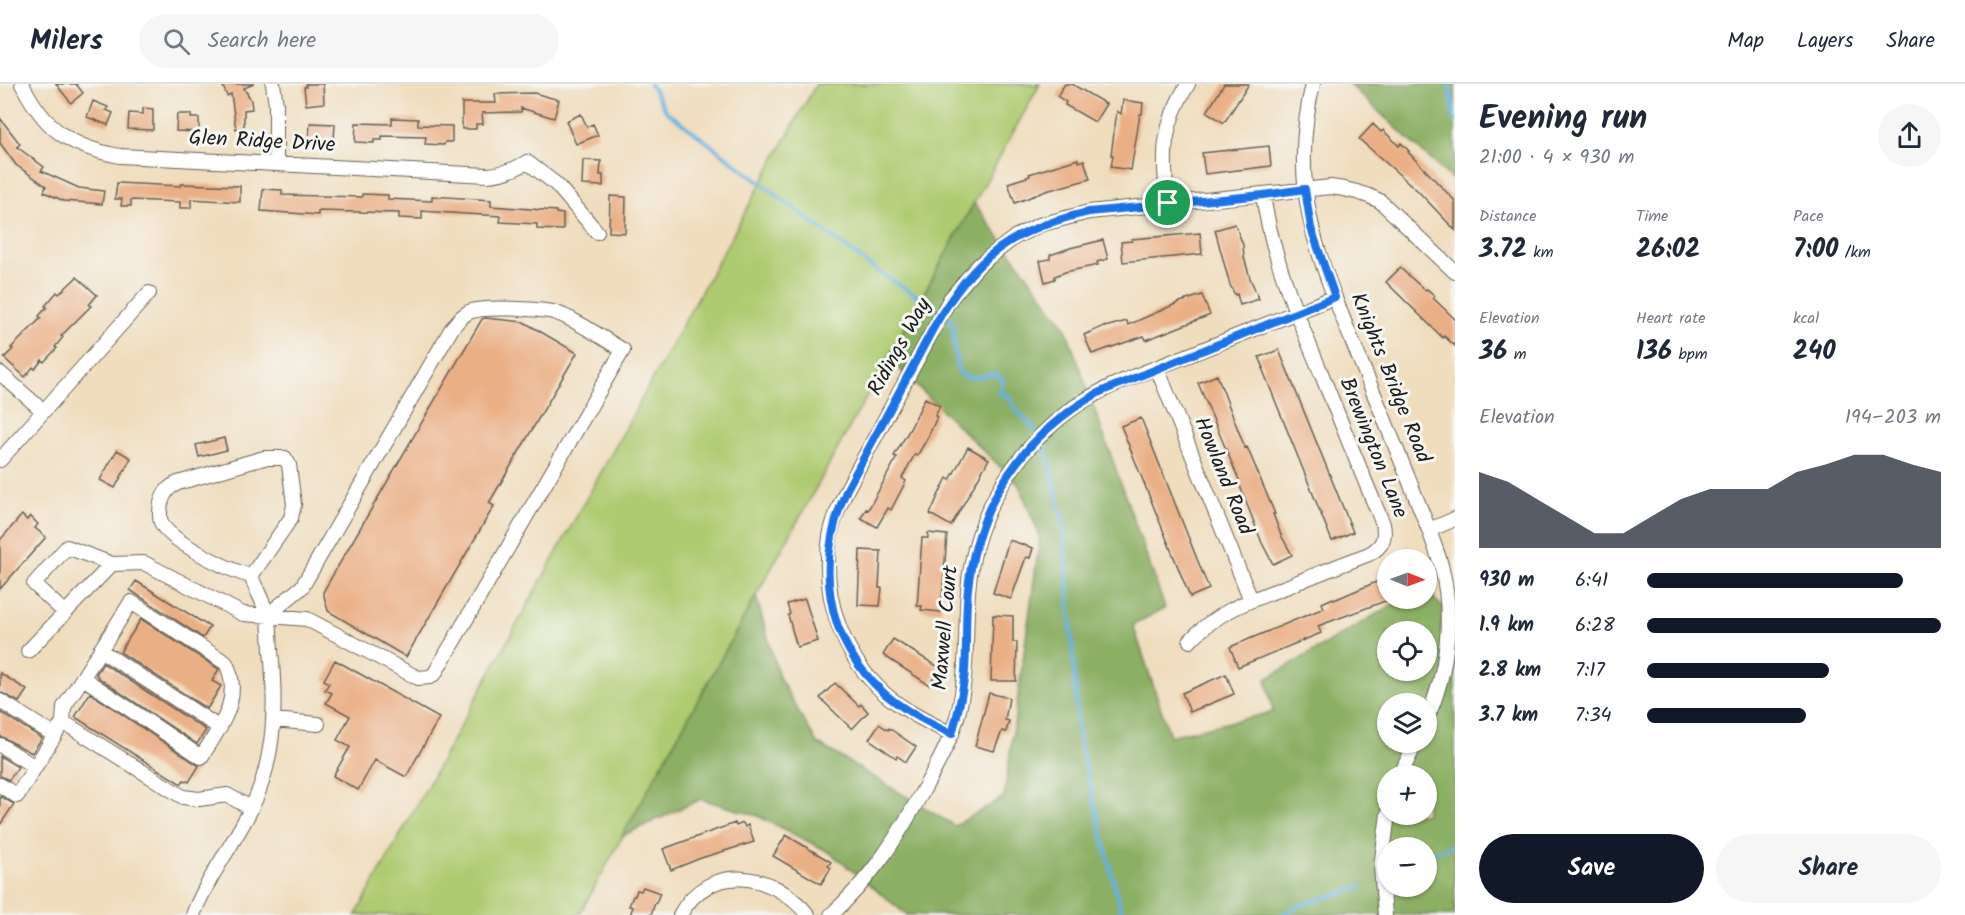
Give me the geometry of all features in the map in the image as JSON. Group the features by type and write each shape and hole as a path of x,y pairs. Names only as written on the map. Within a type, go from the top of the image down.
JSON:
{"street":[{"name":"Glen Ridge Drive","path":"22,84 43,117 59,133 96,152 120,156 488,175 514,170 527,162 556,184 597,232"},
{"path":"273,84 276,105 276,164"},
{"name":"Knights Bridge Road","path":"1313,84 1303,154 1311,228 1335,297 1429,530 1441,566 1445,588 1447,637 1437,693"},
{"path":"1168,203 1163,158 1171,115 1181,86"},
{"name":"Ridings Way","path":"952,734 907,710 886,694 866,674 851,654 833,609 829,583 830,543 837,512 847,489 950,299 979,265 1015,237 1039,225 1089,212 1332,187 1350,189 1380,201 1455,272"},
{"name":"Brewington Lane","path":"1190,641 1208,623 1251,600 1377,550 1385,534 1383,524 1296,313 1276,256 1263,195"},
{"path":"0,460 149,292"},
{"name":"Maxwell Court","path":"831,915 872,873 892,846 952,734 963,687 968,589 979,531 1002,483 1017,462 1050,426 1077,404 1157,368 1335,297"},
{"path":"64,612 34,584 67,547 112,564 144,563 243,614 307,619 418,678 430,677 441,663 623,350 553,312 491,309 478,310 461,317 452,328 302,587 268,615"},
{"name":"Howland Road","path":"1157,368 1251,600"},
{"path":"0,373 43,411"},
{"path":"285,458 290,465 294,505 291,518 251,576 240,573 177,540 160,520 162,498 168,487 178,483 264,459 285,458"},
{"path":"1429,530 1455,519"},
{"path":"28,651 112,564"},
{"path":"193,915 205,889 251,808 267,768 274,720 268,615 251,576"},
{"path":"0,785 16,796 63,722 64,707 131,602 226,663 232,684 232,699 226,717 201,757 83,678"},
{"path":"100,650 220,728"},
{"path":"0,701 54,735"},
{"path":"274,720 318,724"},
{"path":"63,722 183,797 200,800 227,795 251,808"},
{"path":"0,745 35,767"},
{"path":"1385,915 1381,867 1387,825"},
{"path":"680,915 691,899 706,887 741,878 776,887 796,902 808,915"}],"green space":[{"path":"816,84 1040,84 579,915 356,915"},
{"path":"1349,84 1455,84 1455,182"},
{"path":"974,203 1065,326 1165,608 1133,625 1170,736 1273,712 1266,679 1385,609 1437,609 1437,601 1455,620 1455,915 907,915 829,852 758,816 701,799 622,836 756,596 779,677 817,743 955,826 1004,797 1040,537 1019,485 888,358"}],"building":[{"path":"56,84 76,84 83,93 71,103"},
{"path":"222,84 254,84 244,88 251,100 252,109 244,110 244,127 236,129 231,94 227,96"},
{"path":"306,84 323,84 324,103 306,105 304,87"},
{"path":"1065,84 1072,84 1106,104 1095,122 1065,105 1066,102 1057,96"},
{"path":"1224,84 1249,84 1224,123 1207,112"},
{"path":"534,93 559,100 554,118 521,108 521,112 482,113 483,124 476,124 476,129 462,129 462,103 496,103 495,94"},
{"path":"1123,100 1143,103 1131,170 1111,167 1117,111 1121,114"},
{"path":"93,101 108,107 106,110 113,113 108,125 87,117"},
{"path":"143,108 153,109 153,130 128,129 129,113 143,114"},
{"path":"177,114 191,114 191,118 199,118 199,132 176,131"},
{"path":"581,114 587,127 593,124 598,135 576,144 566,121"},
{"path":"0,118 20,144 17,147 44,167 41,171 79,188 104,191 102,204 64,201 44,192 46,186 16,165 0,143"},
{"path":"392,118 418,119 418,125 452,126 452,142 445,142 444,145 425,144 426,137 382,136 382,140 374,140 374,143 355,142 356,123 392,124"},
{"path":"310,123 335,124 334,140 309,139"},
{"path":"1373,124 1381,132 1383,130 1399,146 1401,143 1455,201 1455,230 1418,191 1359,139"},
{"path":"1269,146 1271,166 1205,174 1202,153"},
{"path":"1078,159 1079,162 1084,160 1090,179 1046,191 1015,203 1008,183"},
{"path":"583,160 601,161 600,175 603,175 603,186 582,185"},
{"path":"117,183 240,186 240,202 191,199 191,208 180,208 180,202 131,200 131,206 121,206 122,199 115,199"},
{"path":"263,189 282,190 282,195 362,197 362,194 388,195 388,199 432,201 432,196 491,200 491,206 556,211 556,213 563,214 563,230 537,229 537,224 500,222 501,216 422,211 422,219 399,218 399,213 318,211 318,215 261,211"},
{"path":"610,196 626,197 625,233 609,232"},
{"path":"1235,224 1243,245 1250,278 1259,299 1240,305 1237,294 1235,295 1230,285 1215,230"},
{"path":"1200,233 1202,254 1123,262 1121,242"},
{"path":"1103,240 1108,259 1097,262 1098,265 1065,272 1045,282 1040,261 1050,259 1050,255 1070,248"},
{"path":"1400,268 1435,296 1433,298 1455,319 1455,346 1444,336 1443,338 1386,282"},
{"path":"77,277 97,295 89,305 91,306 61,336 63,337 55,347 57,348 44,362 42,360 35,369 33,367 25,377 4,358 41,318 39,316 47,307 45,306 57,292 59,294"},
{"path":"1202,295 1210,315 1146,340 1144,336 1092,354 1084,335 1104,326 1127,321 1128,325"},
{"path":"482,319 524,322 577,353 489,503 494,506 406,657 328,611 323,592"},
{"path":"1279,350 1353,532 1332,541 1262,368 1264,368 1259,357"},
{"path":"1217,375 1245,448 1247,447 1275,514 1273,514 1281,535 1292,555 1273,564 1262,543 1239,480 1198,383"},
{"path":"925,398 940,406 935,416 937,417 928,437 917,456 915,454 902,478 906,481 891,510 888,508 877,527 861,518 866,509 868,510 897,457 894,456"},
{"path":"1141,418 1209,589 1190,597 1121,426"},
{"path":"224,438 227,450 199,457 196,445"},
{"path":"968,447 989,459 951,526 930,514 947,478 950,480"},
{"path":"117,450 131,458 115,488 100,480"},
{"path":"22,515 27,520 30,516 38,524 35,528 46,537 0,589 0,540"},
{"path":"928,533 947,535 941,612 921,610 922,606 917,606 922,538 928,538"},
{"path":"1009,540 1033,548 1030,558 1026,557 1011,599 993,593"},
{"path":"860,550 881,551 880,606 858,605"},
{"path":"136,581 210,627 203,638 130,590"},
{"path":"1377,582 1377,604 1318,626 1321,633 1238,667 1230,647 1324,608 1322,603 1333,598 1334,600"},
{"path":"805,599 818,641 797,647 787,604"},
{"path":"993,615 1013,616 1013,642 1017,642 1016,681 991,681"},
{"path":"141,619 219,669 212,681 221,686 207,709 120,652"},
{"path":"893,639 940,668 929,685 883,655"},
{"path":"335,660 439,718 406,777 375,760 358,790 333,776 350,747 337,740 350,716 326,703 332,693 325,690 329,683 324,680"},
{"path":"103,663 206,730 197,744 99,678 96,674"},
{"path":"0,673 27,690 19,702 0,692"},
{"path":"1226,674 1234,694 1190,712 1182,693"},
{"path":"835,683 868,712 852,729 820,698"},
{"path":"90,693 199,766 189,782 184,780 181,784 75,717"},
{"path":"989,693 1009,698 1005,720 1009,721 1006,732 1002,731 994,751 975,746"},
{"path":"0,712 42,738 32,753 0,736"},
{"path":"879,724 888,730 889,728 916,747 906,762 897,756 896,758 869,739"},
{"path":"0,756 18,767 9,780 0,776"},
{"path":"0,796 14,804 0,825"},
{"path":"735,823 736,826 743,823 745,827 748,825 754,842 671,870 663,849"},
{"path":"786,835 831,862 828,866 831,868 821,884 773,856"},
{"path":"643,887 660,893 651,915 630,915 633,907 629,906 633,896"}],"waterway":[{"path":"650,84 666,111 877,271 941,311"},
{"path":"1449,84 1455,121"},
{"path":"947,315 952,322 957,369 961,374 970,378 996,374 1004,382 999,393 1009,396 1014,407 1037,434"},
{"path":"1041,441 1048,456 1064,529 1079,740 1122,915"},
{"path":"1437,852 1455,844"},
{"path":"1282,915 1296,907 1361,887"}],"route":[{"path":"1305,189 1311,228 1335,297 1100,392 1077,404 1035,441 1002,483 979,531 968,589 963,687 952,734 907,710 886,694 866,674 851,654 833,609 829,583 828,560 837,512 847,489 935,325 950,299 979,265 1015,237 1039,225 1089,212 1168,203 1305,189"}]}
